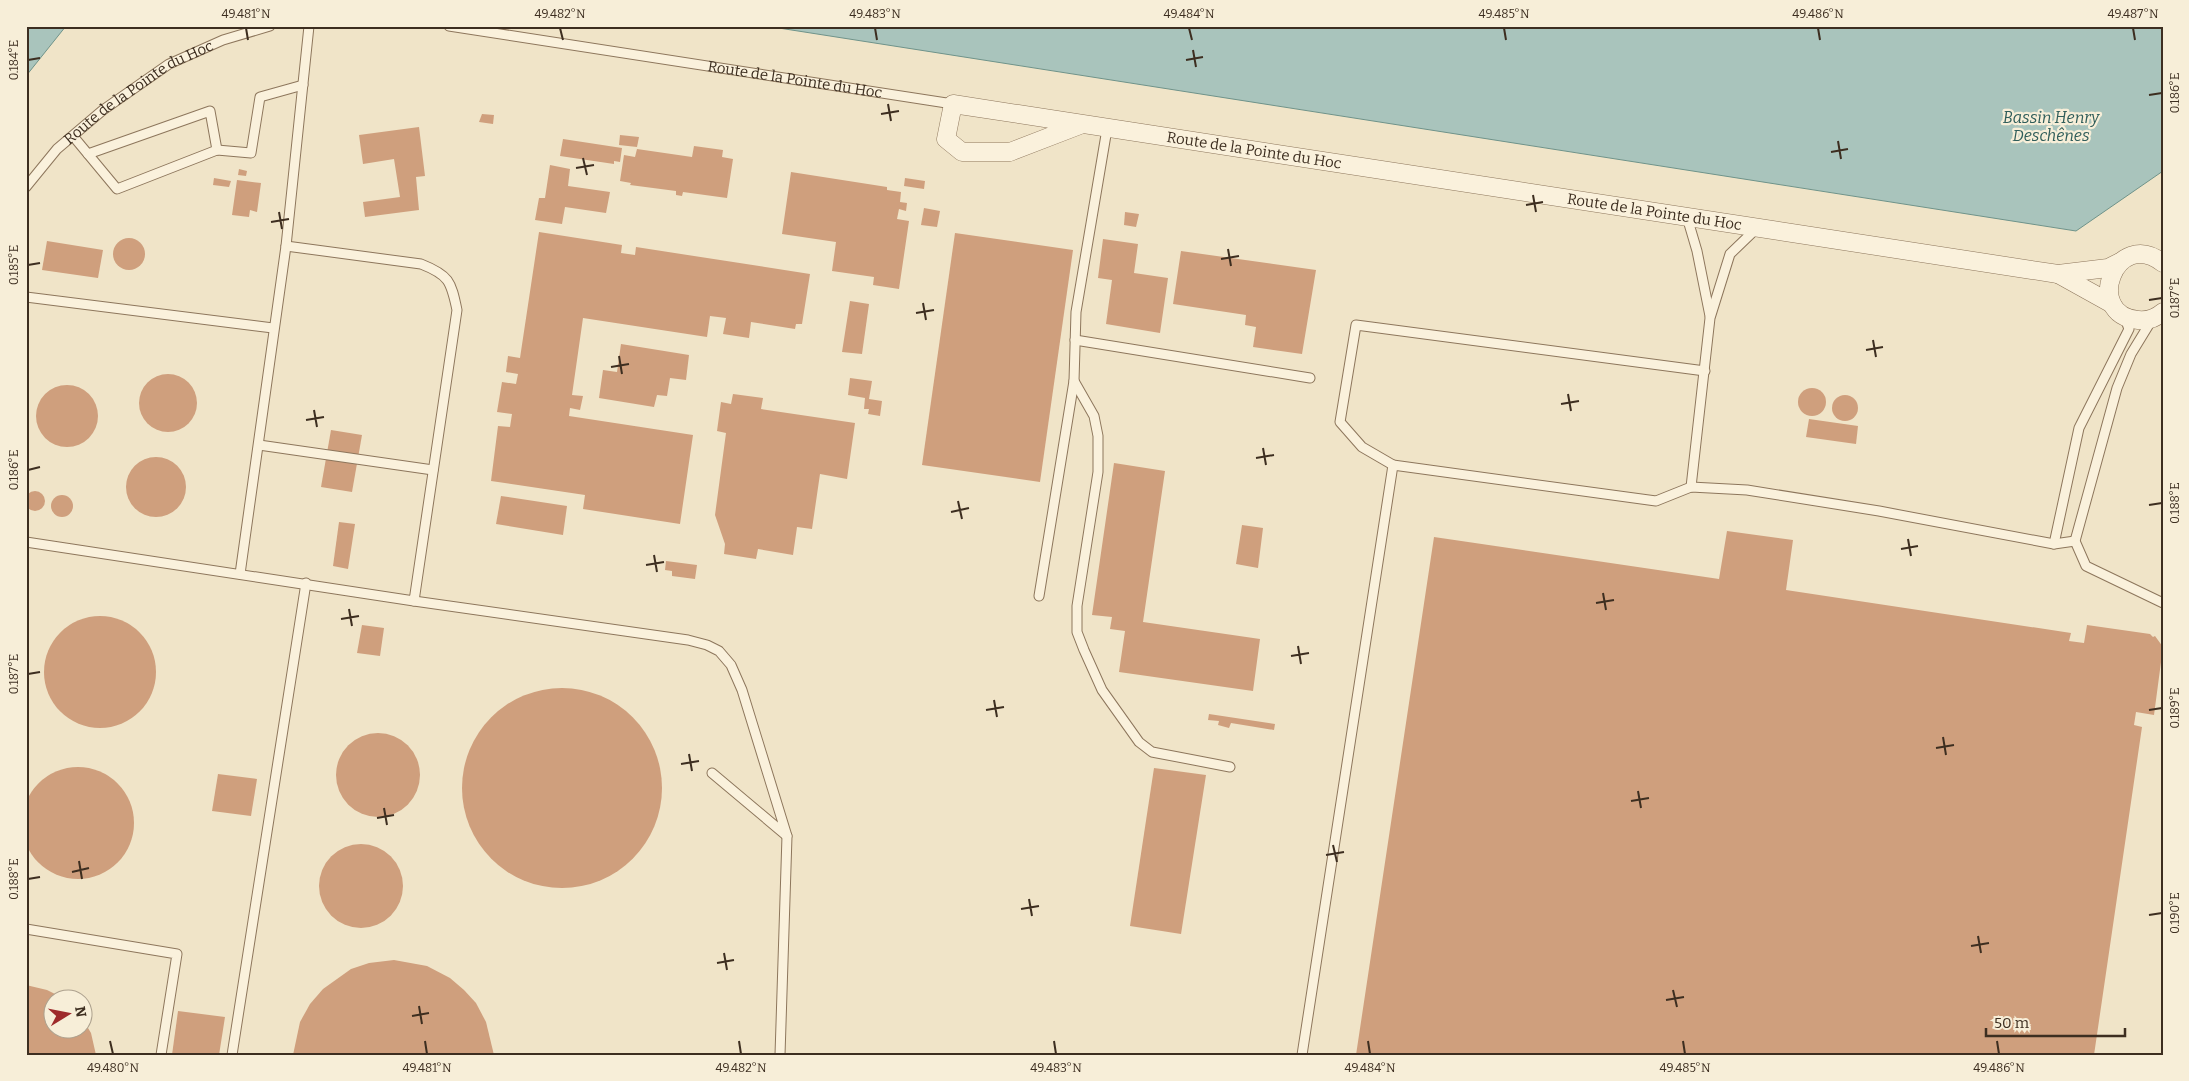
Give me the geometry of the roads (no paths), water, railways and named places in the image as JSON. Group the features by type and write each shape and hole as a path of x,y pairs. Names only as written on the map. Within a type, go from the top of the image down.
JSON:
{"street":[{"path":"953,104 946,139 962,152 1010,152 1080,125"},
{"name":"Route de la Pointe du Hoc","path":"953,104 2058,274 2108,268 2138,255 2147,255 2163,263"},
{"path":"2120,262 2113,271 2109,281 2109,293 2118,310 2143,320 2158,315"},
{"name":"Route de la Pointe du Hoc","path":"2058,274 2118,310"}],"lane":[{"name":"Route de la Pointe du Hoc","path":"26,187 57,150 103,110 169,64 223,40 270,26"},
{"path":"240,574 286,246 309,26"},
{"name":"Route de la Pointe du Hoc","path":"449,26 953,104"},
{"path":"73,136 117,189 217,150 251,153 260,98 303,85"},
{"path":"88,154 210,112 217,150"},
{"path":"1039,596 1074,381 1076,312 1107,129"},
{"path":"1688,217 1697,251 1710,318"},
{"path":"1691,487 1710,318 1730,254 1757,228"},
{"path":"286,246 421,264 434,269 446,278 453,291 457,310 414,601"},
{"path":"26,297 273,328"},
{"path":"2054,544 2079,428 2129,328 2118,310"},
{"path":"2158,315 2130,354 2117,388 2075,541 2086,566 2163,603"},
{"path":"1704,371 1356,325 1340,422 1362,447 1393,466 1656,500 1691,487 1747,490 1879,511 2054,544 2075,541"},
{"path":"1075,340 1310,378"},
{"path":"1074,381 1094,416 1098,436 1098,472 1077,606 1077,632 1084,650 1102,690 1139,742 1152,752 1230,767"},
{"path":"259,445 432,470"},
{"path":"1302,1055 1393,466"},
{"path":"26,542 306,583 414,601 688,640 707,645 719,651 731,665 742,690 787,836 780,1055"},
{"path":"232,1055 306,583"},
{"path":"712,773 787,836"},
{"path":"26,929 177,954 161,1055"}],"water":[{"path":"26,26 66,26 26,76"},
{"name":"Bassin Henry Deschênes","path":"766,26 2163,26 2163,171 2076,231"}]}
